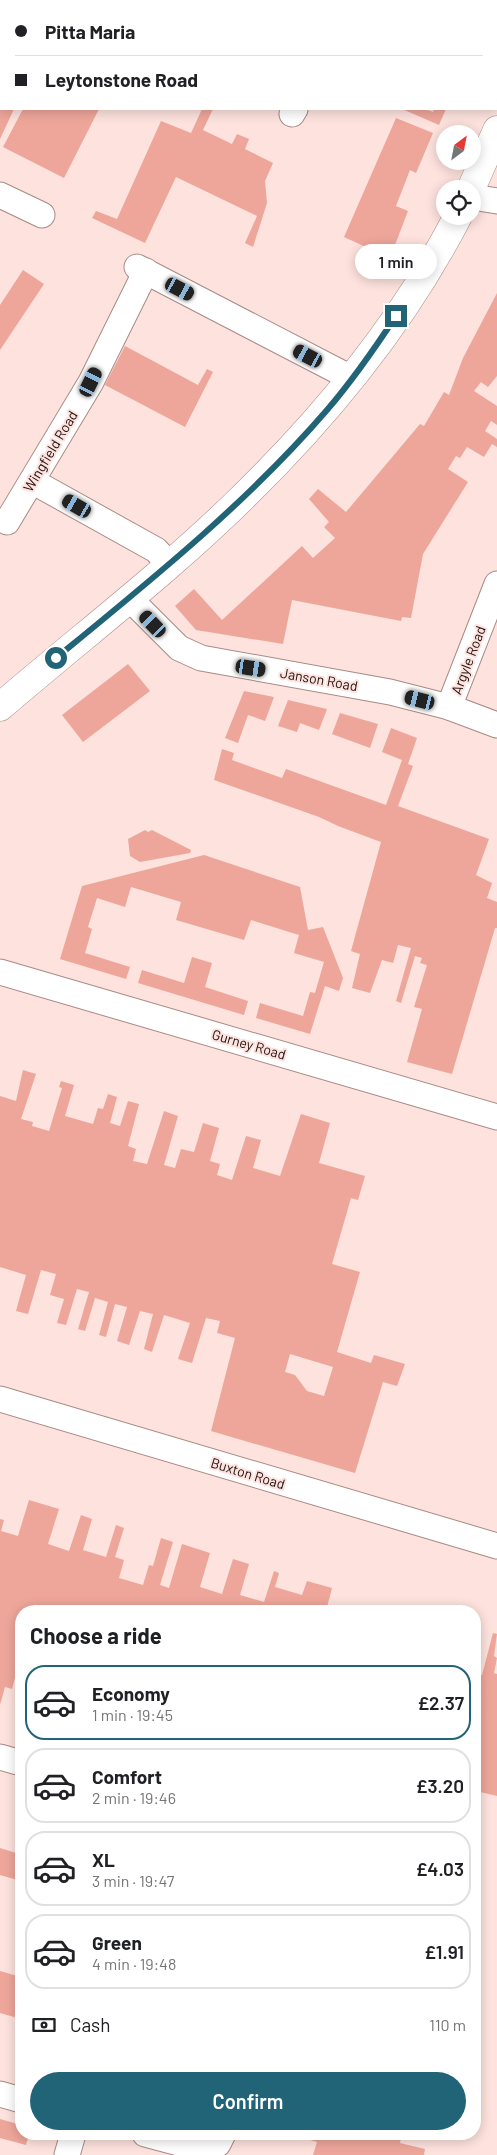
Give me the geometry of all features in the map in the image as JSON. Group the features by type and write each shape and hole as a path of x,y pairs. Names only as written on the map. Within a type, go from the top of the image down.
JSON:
{"street":[{"path":"475,180 497,130"},
{"path":"0,195 42,215"},
{"path":"481,198 497,201"},
{"path":"0,707 169,564 242,498 327,410 383,336 441,249 453,225"},
{"name":"Wingfield Road","path":"7,522 91,382 141,269 351,378"},
{"path":"32,481 156,550 169,564"},
{"name":"Argyle Road","path":"449,708 497,584"},
{"name":"Janson Road","path":"129,598 179,648 201,658 390,692 449,708 497,725"},
{"name":"Gurney Road","path":"0,972 497,1117"},
{"name":"Buxton Road","path":"0,1399 497,1546"},
{"path":"0,1757 15,1761"},
{"path":"0,2094 15,2098"},
{"path":"67,2155 71,2140"},
{"path":"168,2140 206,2150 218,2144 220,2140"}],"shaded area":[{"path":"0,110 14,110 0,139"},
{"path":"22,110 98,110 64,178 3,147"},
{"path":"202,110 213,110 203,130 232,144 237,134 249,139 245,149 273,163 265,181 267,203 253,247 245,243 257,216 176,177 145,243 92,218 96,211 117,219 161,121 191,133"},
{"path":"404,110 428,110 433,112 434,110 446,110 439,125"},
{"path":"396,118 433,133 416,173 410,170 396,206 408,211 390,258 344,237"},
{"path":"23,270 44,284 0,350 0,305"},
{"path":"497,293 497,376 488,387 481,382 474,391 497,406 497,425 491,421 485,431 497,439 497,447 492,444 484,457 467,447 460,458 456,456 448,469 468,482 423,554 411,618 402,617 401,621 292,600 283,644 196,630 175,606 194,589 222,620 302,546 313,558 335,538 324,527 329,522 309,499 318,489 346,512 420,424 424,426 444,392 449,395 463,358"},
{"path":"125,346 198,385 207,369 213,372 185,427 105,385"},
{"path":"128,664 150,691 83,742 62,715"},
{"path":"244,691 274,697 265,721 248,715 238,743 225,738"},
{"path":"288,700 327,709 319,730 300,723 297,732 278,726"},
{"path":"340,713 378,724 370,748 332,734"},
{"path":"391,728 417,738 408,764 413,766 398,806 489,839 476,875 492,883 487,898 497,902 497,928 495,928 452,1074 407,1062 422,1009 414,1007 427,965 420,963 422,958 415,956 401,1003 396,1001 411,948 398,945 393,963 382,960 370,993 352,988 360,954 351,951 381,842 319,817 214,780 222,749 234,753 232,760 282,778 286,769 386,805 402,760 382,752"},
{"path":"145,830 148,832 152,830 191,850 190,853 140,862 130,856 128,839"},
{"path":"204,855 300,887 308,930 323,927 343,978 339,991 325,986 310,1034 256,1018 260,1003 303,1016 310,992 315,993 324,962 294,953 299,935 251,920 244,940 176,920 181,902 131,887 125,907 97,898 88,927 92,929 85,953 130,967 126,979 60,959 82,886"},
{"path":"192,957 212,963 205,987 248,1001 244,1015 138,983 142,970 184,983"},
{"path":"23,1070 36,1074 21,1119 33,1122 32,1126 49,1131 62,1088 59,1087 61,1081 74,1085 65,1116 93,1124 98,1108 103,1109 108,1094 117,1097 110,1123 120,1126 128,1101 139,1104 128,1146 136,1149 133,1161 147,1164 164,1111 178,1116 164,1165 175,1168 181,1149 194,1152 203,1123 219,1128 210,1161 220,1164 217,1175 232,1180 246,1136 261,1140 253,1168 280,1176 301,1114 330,1123 319,1163 365,1176 358,1200 351,1198 332,1264 360,1272 337,1352 371,1363 374,1355 405,1364 397,1386 383,1382 355,1473 211,1431 235,1338 217,1333 220,1321 206,1318 192,1363 178,1359 190,1323 164,1315 152,1352 144,1349 153,1314 140,1311 129,1345 117,1341 127,1307 115,1304 106,1337 99,1335 108,1302 95,1298 85,1331 78,1329 89,1292 77,1289 66,1325 57,1323 64,1299 50,1295 56,1274 41,1270 28,1314 16,1311 26,1275 0,1267 0,1096 16,1101","holes":["290,1354 333,1367 324,1396 307,1391 295,1375 285,1372"]},
{"path":"29,1500 59,1509 48,1544 69,1551 81,1515 92,1519 83,1550 106,1557 116,1525 124,1528 115,1557 124,1560 119,1578 143,1585 149,1565 153,1566 161,1538 173,1542 160,1585 169,1588 182,1544 210,1553 200,1587 222,1594 233,1559 249,1564 240,1595 264,1602 274,1571 279,1573 275,1587 302,1595 307,1581 332,1588 328,1605 15,1605 15,1678 12,1689 5,1687 0,1705 0,1519 4,1520 1,1531 18,1536"},
{"path":"493,1633 497,1634 494,1656 497,1658 494,1673 497,1674 497,1796 481,1792 482,1675"},
{"path":"0,1848 15,1853 15,1879 0,1875"},
{"path":"0,1971 15,1975 15,2017 0,2013"},
{"path":"0,2119 15,2123 15,2140 27,2140 26,2145 0,2138"},
{"path":"310,2140 401,2140 400,2143 425,2149 424,2155 313,2155 317,2142"}],"route":[{"path":"56,658 161,572 242,498 327,410 396,316"}]}
